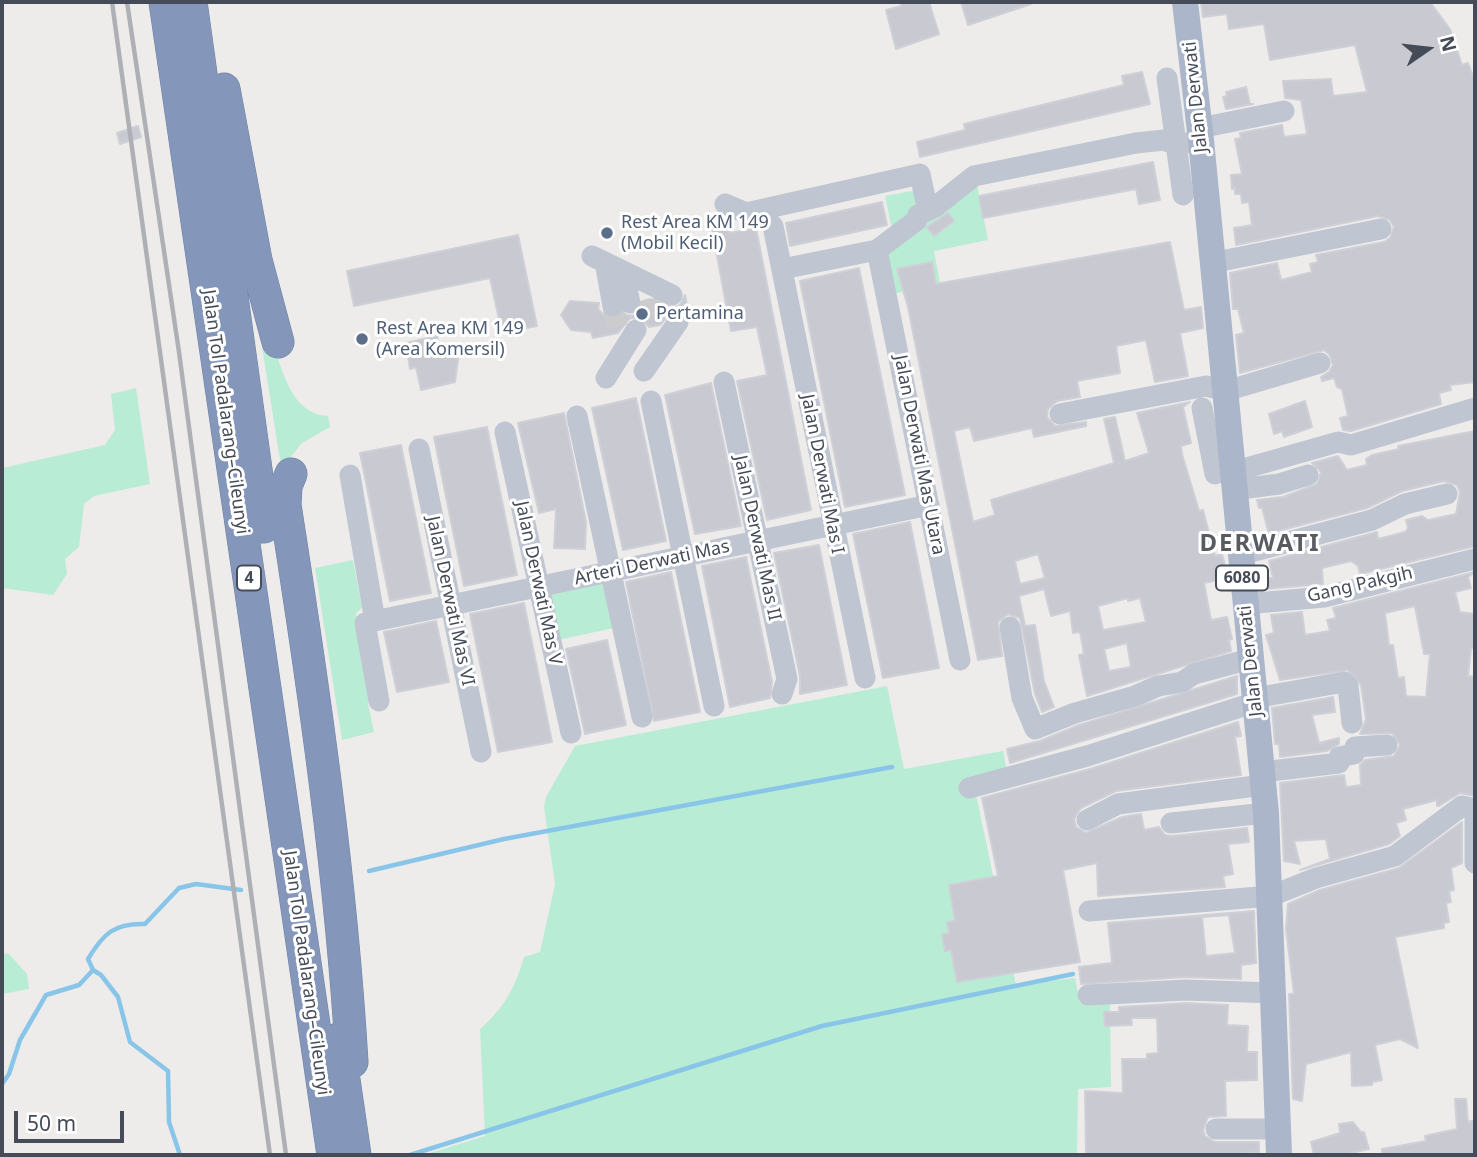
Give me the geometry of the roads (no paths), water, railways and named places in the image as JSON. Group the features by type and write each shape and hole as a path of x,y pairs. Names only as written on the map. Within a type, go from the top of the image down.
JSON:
{"highway":[{"name":"Jalan Tol Padalarang–Cileunyi","path":"166,2 332,1155"},
{"name":"Jalan Tol Padalarang–Cileunyi","path":"191,2 298,768 356,1155"},
{"path":"209,2 256,260 278,342"},
{"path":"291,474 286,486 285,506 321,755 346,971 356,1155"}],"main road":[{"name":"Jalan Derwati","path":"1185,2 1190,130 1211,263 1209,404 1240,555 1266,813 1279,1142"}],"street":[{"path":"1167,78 1190,130 1183,195"},
{"path":"782,269 877,250 974,176 1136,143 1164,140 1190,130 1284,111"},
{"path":"725,204 729,203 746,213 920,174 929,211"},
{"name":"Jalan Derwati Mas I","path":"773,226 865,678"},
{"path":"1211,263 1381,229"},
{"name":"Jalan Derwati Mas Utara","path":"877,250 960,660"},
{"path":"607,263 635,298 672,295"},
{"path":"606,378 638,338 678,321"},
{"path":"638,338 644,371"},
{"path":"1060,414 1206,386 1209,404 1320,363"},
{"name":"Jalan Derwati Mas II","path":"724,382 787,679 782,694"},
{"path":"651,401 714,706"},
{"path":"1222,477 1338,442 1351,445 1475,408"},
{"path":"577,416 642,717"},
{"name":"Jalan Derwati Mas V","path":"505,432 571,733"},
{"name":"Jalan Derwati Mas VI","path":"419,449 481,752"},
{"path":"350,475 375,621 365,623 379,701"},
{"path":"1222,477 1279,484 1308,475"},
{"path":"1240,555 1371,520 1405,504 1447,494"},
{"name":"Arteri Derwati Mas","path":"375,621 929,505"},
{"name":"Gang Pakgih","path":"1245,604 1325,597 1475,559"},
{"path":"1010,627 1022,698 1035,729 1074,713 1250,659"},
{"path":"969,788 1087,756 1256,700 1345,682 1352,723"},
{"path":"1087,820 1110,806 1339,763 1339,757 1354,754 1355,747 1387,745"},
{"path":"1089,912 1271,896 1316,878 1390,859 1438,827 1462,806 1475,809"},
{"path":"1171,823 1266,813"},
{"path":"1475,819 1475,863"},
{"path":"1088,995 1185,990 1274,993"},
{"path":"1216,1129 1279,1142"}],"waterway":[{"path":"369,871 504,839 892,767"},
{"path":"180,1155 169,1122 168,1071 130,1042 118,997 101,975 93,970 88,959 110,932 125,926 145,924 179,888 196,884 241,890"},
{"path":"2,1084 9,1074 20,1040 46,995 79,985 93,970"},
{"path":"410,1155 822,1026 1073,974"}],"tunnel":[{"path":"650,299 656,326"},
{"path":"613,306 618,333"}],"railway":[{"path":"112,2 270,1155"},
{"path":"127,2 179,352 286,1155"}],"place":[{"name":"Rest Area KM 149 (Mobil Kecil)","path":"607,233"},
{"name":"Pertamina","path":"642,314"},
{"name":"Rest Area KM 149 (Area Komersil)","path":"362,339"}],"district":[{"name":"DERWATI","path":"1260,544"}]}
